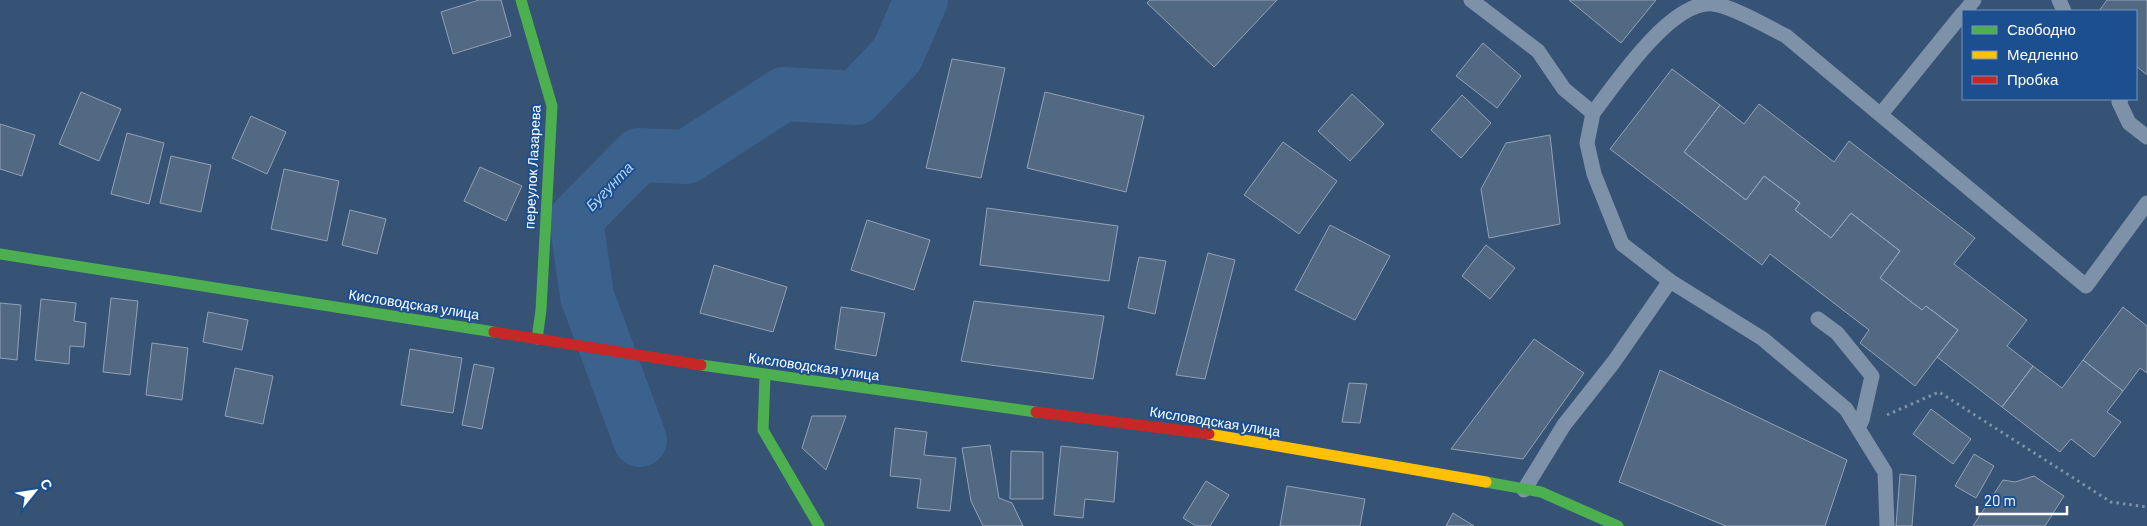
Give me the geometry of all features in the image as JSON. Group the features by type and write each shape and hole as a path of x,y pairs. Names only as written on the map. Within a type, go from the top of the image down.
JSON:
{"street":[{"name":"переулок Лазарева","path":"521,0 552,106 538,340"},
{"name":"Кисловодская улица","path":"0,254 538,340 974,405 1166,427 1360,459 1541,492 1618,526"},
{"path":"765,374 763,430 816,524"}],"lane":[{"path":"1471,0 1538,51 1564,89 1593,113"},
{"path":"1966,10 1974,0"},
{"path":"1886,526 1885,472 1846,409 1763,339 1670,281 1622,244 1594,174 1586,143 1593,113 1655,35 1684,11 1712,4 1750,17 1786,36 2086,286 2147,203"},
{"path":"1880,114 1962,14"},
{"path":"2121,100 2119,102 2129,123 2147,137"},
{"path":"1524,490 1564,425 1612,363 1670,281"},
{"path":"1818,318 1838,333 1872,376 1862,420 1858,428"}],"path":[{"path":"1858,428 1938,392 2111,502 2147,507"}],"building":[{"path":"479,0 501,0 511,36 453,54 441,12"},
{"path":"1150,0 1277,0 1214,67 1147,3"},
{"path":"1569,0 1656,0 1621,43"},
{"path":"2107,0 2147,0 2147,75 2137,67 2137,10 2100,10"},
{"path":"1483,43 1521,76 1497,108 1456,76"},
{"path":"952,59 1005,68 981,178 926,168"},
{"path":"1672,69 1720,105 1684,152 1746,200 1764,176 1800,203 1795,210 1831,238 1851,213 1900,251 1880,278 1922,310 1926,306 1958,330 1915,386 1860,343 1869,330 1770,254 1762,265 1610,149"},
{"path":"81,92 121,109 99,161 59,144"},
{"path":"1045,92 1144,116 1126,192 1027,168"},
{"path":"1352,94 1384,124 1350,161 1318,131"},
{"path":"1462,95 1491,123 1461,158 1431,130"},
{"path":"1759,104 1834,162 1849,141 1975,238 1954,264 2027,320 2007,346 2033,366 2002,407 1937,357 1958,330 1926,306 1922,310 1880,278 1900,251 1851,213 1831,238 1795,210 1800,203 1764,176 1746,200 1684,152 1720,105 1744,124"},
{"path":"251,116 286,132 267,174 232,158"},
{"path":"0,124 35,135 22,176 0,169"},
{"path":"127,133 164,143 149,204 111,194"},
{"path":"1550,135 1560,224 1489,238 1481,189 1506,143"},
{"path":"1283,142 1337,181 1299,234 1244,195"},
{"path":"171,156 211,165 201,212 160,203"},
{"path":"480,167 522,186 506,221 464,201"},
{"path":"284,169 339,181 327,241 271,229"},
{"path":"987,208 1118,226 1109,281 980,265"},
{"path":"350,210 386,219 377,254 342,245"},
{"path":"867,220 930,240 914,290 851,270"},
{"path":"1330,225 1390,256 1355,320 1295,290"},
{"path":"1486,245 1515,268 1490,299 1462,276"},
{"path":"1208,253 1235,260 1205,379 1176,375"},
{"path":"1139,257 1166,261 1155,314 1128,308"},
{"path":"714,265 787,287 773,332 700,313"},
{"path":"111,298 138,301 130,375 103,372"},
{"path":"41,299 76,303 74,321 86,323 84,347 70,346 69,364 35,360"},
{"path":"974,301 1104,316 1093,379 961,361"},
{"path":"0,303 21,305 17,360 0,358"},
{"path":"841,307 885,313 876,356 835,349"},
{"path":"2123,307 2147,326 2147,373 2140,368 2123,391 2083,360"},
{"path":"208,312 248,320 242,350 203,342"},
{"path":"1534,339 1584,373 1523,459 1451,449"},
{"path":"152,343 188,348 182,400 146,395"},
{"path":"410,349 462,358 453,413 401,405"},
{"path":"2083,360 2123,391 2107,412 2121,422 2094,457 2071,439 2060,452 2002,407 2033,366 2062,388"},
{"path":"474,364 494,368 482,429 462,425"},
{"path":"235,368 273,376 263,424 225,416"},
{"path":"1660,370 1847,460 1825,526 1726,526 1619,482"},
{"path":"1349,383 1367,384 1360,423 1342,422"},
{"path":"1931,409 1971,439 1953,464 1913,434"},
{"path":"812,416 846,416 826,470 802,448"},
{"path":"895,428 927,432 924,455 956,458 950,511 917,508 921,479 890,476"},
{"path":"990,445 999,498 1012,503 1023,526 983,526 971,501 962,448"},
{"path":"1061,446 1118,452 1114,502 1085,499 1083,518 1054,515"},
{"path":"1011,451 1043,452 1043,499 1010,499"},
{"path":"1974,454 1994,466 1976,498 1955,486"},
{"path":"1900,474 1916,476 1912,526 1896,526"},
{"path":"2034,476 2064,496 2045,526 1973,526 2003,480 2015,482"},
{"path":"1206,481 1229,495 1210,526 1196,526 1183,518"},
{"path":"1287,486 1365,499 1360,526 1280,526"},
{"path":"1453,513 1474,526 1446,526"}],"waterway":[{"name":"Бугунта","path":"640,440 587,296 576,219 639,155 686,157 784,94 856,98 897,55 921,0"}],"traffic: fast":[{"path":"521,0 552,106 541,310 537,339"},
{"path":"0,254 494,332"},
{"path":"701,365 1036,412"},
{"path":"765,375 763,430 819,526"},
{"path":"1486,482 1541,492 1618,526"}],"traffic: slow":[{"path":"1209,434 1486,482"}],"traffic: jam":[{"path":"494,332 701,365"},
{"path":"1036,412 1209,434"}]}
